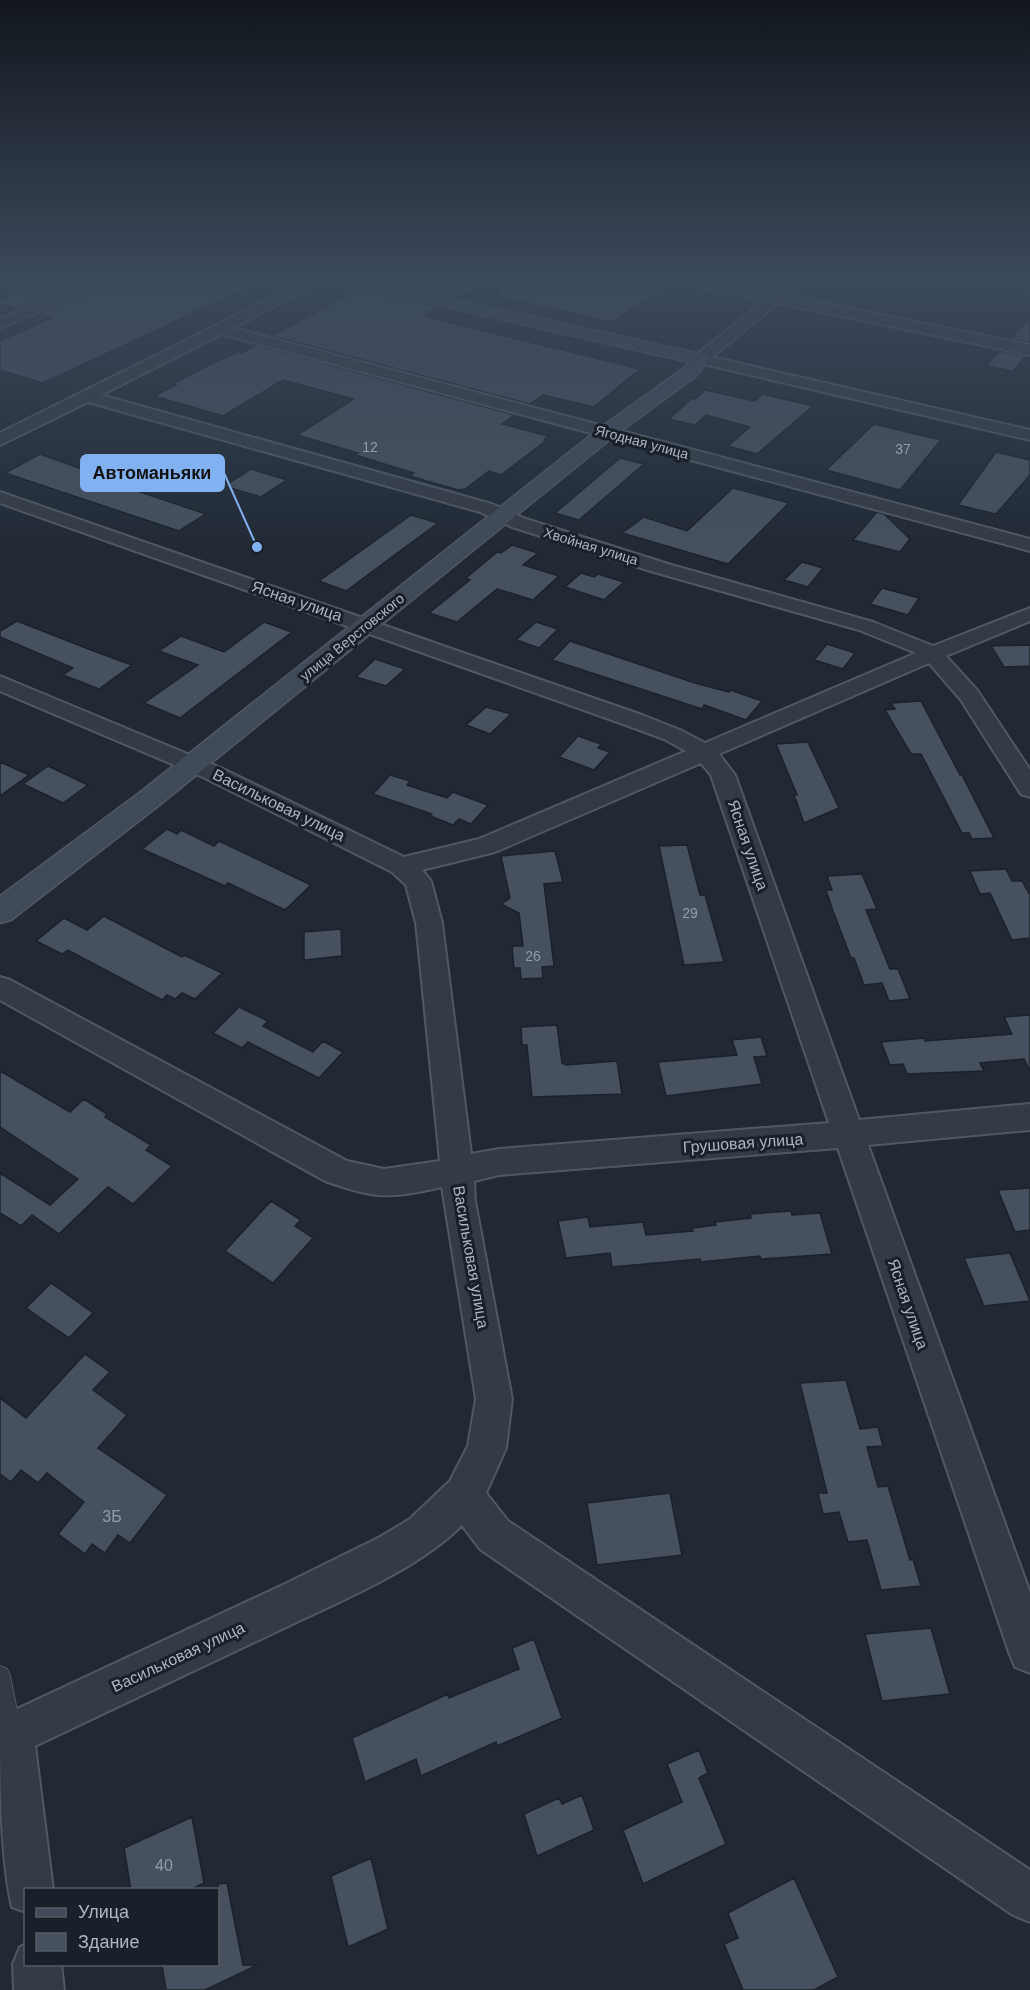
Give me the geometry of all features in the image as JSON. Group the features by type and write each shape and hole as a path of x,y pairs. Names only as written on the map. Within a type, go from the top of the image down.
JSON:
{"street":[{"path":"0,440 140,370"},
{"name":"Ягодная улица","path":"376,370 1030,545"},
{"name":"улица Верстовского","path":"0,912 191,764 608,432 692,370"},
{"path":"743,370 1030,435"},
{"name":"Хвойная улица","path":"88,397 486,508 502,517 661,568 866,626 909,642 933,654 976,705 1030,789"},
{"name":"Ясная улица","path":"0,497 652,727 685,740 705,753 723,775 1030,1652"},
{"path":"401,866 486,846 1030,614"},
{"name":"Васильковая улица","path":"0,683 191,764 401,866 418,882 429,923 459,1201 494,1398 487,1448 464,1495 424,1533 300,1599 6,1737"},
{"name":"Грушовая улица","path":"0,987 336,1171 370,1183 386,1184 499,1162 1030,1117"},
{"path":"464,1495 494,1535 1030,1898"},
{"path":"6,1737 28,1888"},
{"path":"37,1966 39,1990"}],"lane":[{"path":"0,1676 6,1737"}],"building":[{"path":"0,370 71,370 43,383"},
{"path":"200,370 348,370 515,415 502,424 548,436 544,440 547,440 501,475 489,471 465,489 458,490 410,476 414,473 355,455 358,453 297,435 354,399 283,380 223,416 154,396 176,385 172,384"},
{"path":"400,370 639,370 594,407 543,395 530,404"},
{"path":"705,390 755,401 763,394 813,406 757,454 728,446 750,427 706,415 695,425 669,419 692,398 695,399"},
{"path":"874,424 941,440 900,490 826,470"},
{"path":"996,452 1030,460 1030,475 996,514 958,505"},
{"path":"40,454 140,490 137,491 206,514 179,531 5,473"},
{"path":"620,458 644,464 579,520 555,513"},
{"path":"251,469 287,480 261,497 224,486"},
{"path":"733,488 789,503 728,564 622,533 644,517 687,531"},
{"path":"877,512 884,514 910,539 900,552 853,540"},
{"path":"411,515 438,523 346,591 319,581"},
{"path":"512,545 538,553 523,565 559,576 533,600 497,589 457,622 429,613 470,580 466,578 497,552 501,553"},
{"path":"802,562 823,568 808,587 784,580"},
{"path":"581,573 594,577 598,574 624,582 604,600 565,587"},
{"path":"882,588 919,598 908,615 870,604"},
{"path":"17,621 132,665 99,689 63,675 73,668 0,637 0,631"},
{"path":"264,622 292,632 180,718 144,703 198,665 159,651 181,636 224,652"},
{"path":"536,622 558,629 539,648 516,640"},
{"path":"570,641 695,683 729,692 730,690 762,701 746,720 704,705 702,709 552,660"},
{"path":"827,644 855,653 843,669 814,660"},
{"path":"1030,645 1030,666 1004,667 991,646"},
{"path":"375,659 405,669 386,686 356,677"},
{"path":"921,701 994,838 972,839 969,833 962,833 921,754 911,754 885,710 895,709 891,703"},
{"path":"486,707 511,714 490,734 466,725"},
{"path":"578,736 601,744 598,748 610,752 594,770 559,757"},
{"path":"808,742 839,808 804,823 794,795 797,795 776,744"},
{"path":"0,762 29,775 0,796"},
{"path":"48,766 88,785 63,803 23,784"},
{"path":"390,775 410,781 407,785 447,798 453,792 488,805 471,824 459,819 453,825 430,816 432,814 373,794"},
{"path":"167,829 177,834 181,830 214,846 219,841 311,885 285,910 228,883 225,886 142,849"},
{"path":"687,845 700,895 705,895 724,962 684,965 659,846"},
{"path":"555,851 563,882 544,884 554,966 542,967 543,978 521,979 520,968 514,968 512,946 523,946 519,913 501,904 510,898 501,856"},
{"path":"1006,869 1012,881 1022,881 1030,895 1030,938 1012,940 990,893 980,894 970,871"},
{"path":"862,874 877,909 866,910 890,969 898,969 910,999 889,1001 882,983 864,985 854,958 851,958 826,890 832,890 827,876"},
{"path":"104,916 182,957 184,955 222,973 195,999 182,993 175,999 167,995 162,1000 68,950 62,954 36,941 64,918 87,930"},
{"path":"341,929 342,956 304,960 304,932"},
{"path":"239,1007 268,1021 263,1026 313,1052 323,1041 343,1052 319,1078 248,1042 242,1048 213,1033"},
{"path":"1030,1015 1030,1071 1024,1059 980,1063 984,1071 907,1074 903,1064 890,1065 881,1042 1012,1034 1004,1017"},
{"path":"557,1025 562,1063 566,1065 617,1061 622,1094 532,1097 527,1045 522,1045 521,1027"},
{"path":"761,1037 767,1056 754,1057 762,1084 666,1096 658,1062 737,1055 732,1040"},
{"path":"0,1071 70,1112 84,1099 107,1114 105,1117 151,1145 146,1150 172,1166 133,1204 108,1187 59,1234 32,1215 21,1226 0,1213 0,1173 50,1205 78,1179 0,1127"},
{"path":"1030,1188 1030,1230 1015,1232 998,1190"},
{"path":"271,1201 301,1220 295,1226 313,1238 273,1283 225,1251"},
{"path":"791,1211 792,1215 820,1213 832,1254 761,1259 760,1256 701,1262 700,1259 612,1267 610,1253 566,1258 558,1221 588,1217 590,1227 643,1222 646,1235 693,1231 692,1228 716,1225 715,1222 751,1218 750,1214"},
{"path":"1010,1253 1030,1301 984,1306 964,1258"},
{"path":"51,1283 93,1313 69,1338 26,1308"},
{"path":"85,1354 110,1372 93,1390 127,1415 98,1448 167,1495 130,1543 118,1535 105,1553 92,1544 85,1554 58,1534 84,1502 47,1473 38,1483 21,1470 11,1482 0,1474 0,1398 26,1418"},
{"path":"846,1380 860,1429 878,1427 883,1446 867,1447 878,1487 888,1486 910,1560 913,1559 921,1586 881,1590 867,1540 848,1542 839,1512 823,1514 818,1493 827,1493 800,1383"},
{"path":"670,1493 682,1555 597,1565 587,1503"},
{"path":"931,1628 950,1694 882,1701 865,1634"},
{"path":"534,1639 562,1718 497,1746 496,1742 421,1776 416,1759 365,1782 352,1738 448,1694 449,1698 519,1669 512,1648"},
{"path":"699,1750 708,1773 699,1778 726,1844 643,1884 623,1830 682,1802 667,1764"},
{"path":"582,1795 594,1830 537,1856 524,1814 559,1798 562,1804"},
{"path":"192,1817 204,1883 194,1888 131,1888 124,1848"},
{"path":"371,1858 388,1929 348,1947 331,1876"},
{"path":"794,1878 838,1977 814,1990 743,1990 724,1944 738,1938 728,1913"},
{"path":"227,1883 243,1965 257,1965 205,1990 166,1990 162,1966 219,1966 218,1884"}],"place":[{"name":"Автоманьяки","path":"257,547"}]}
